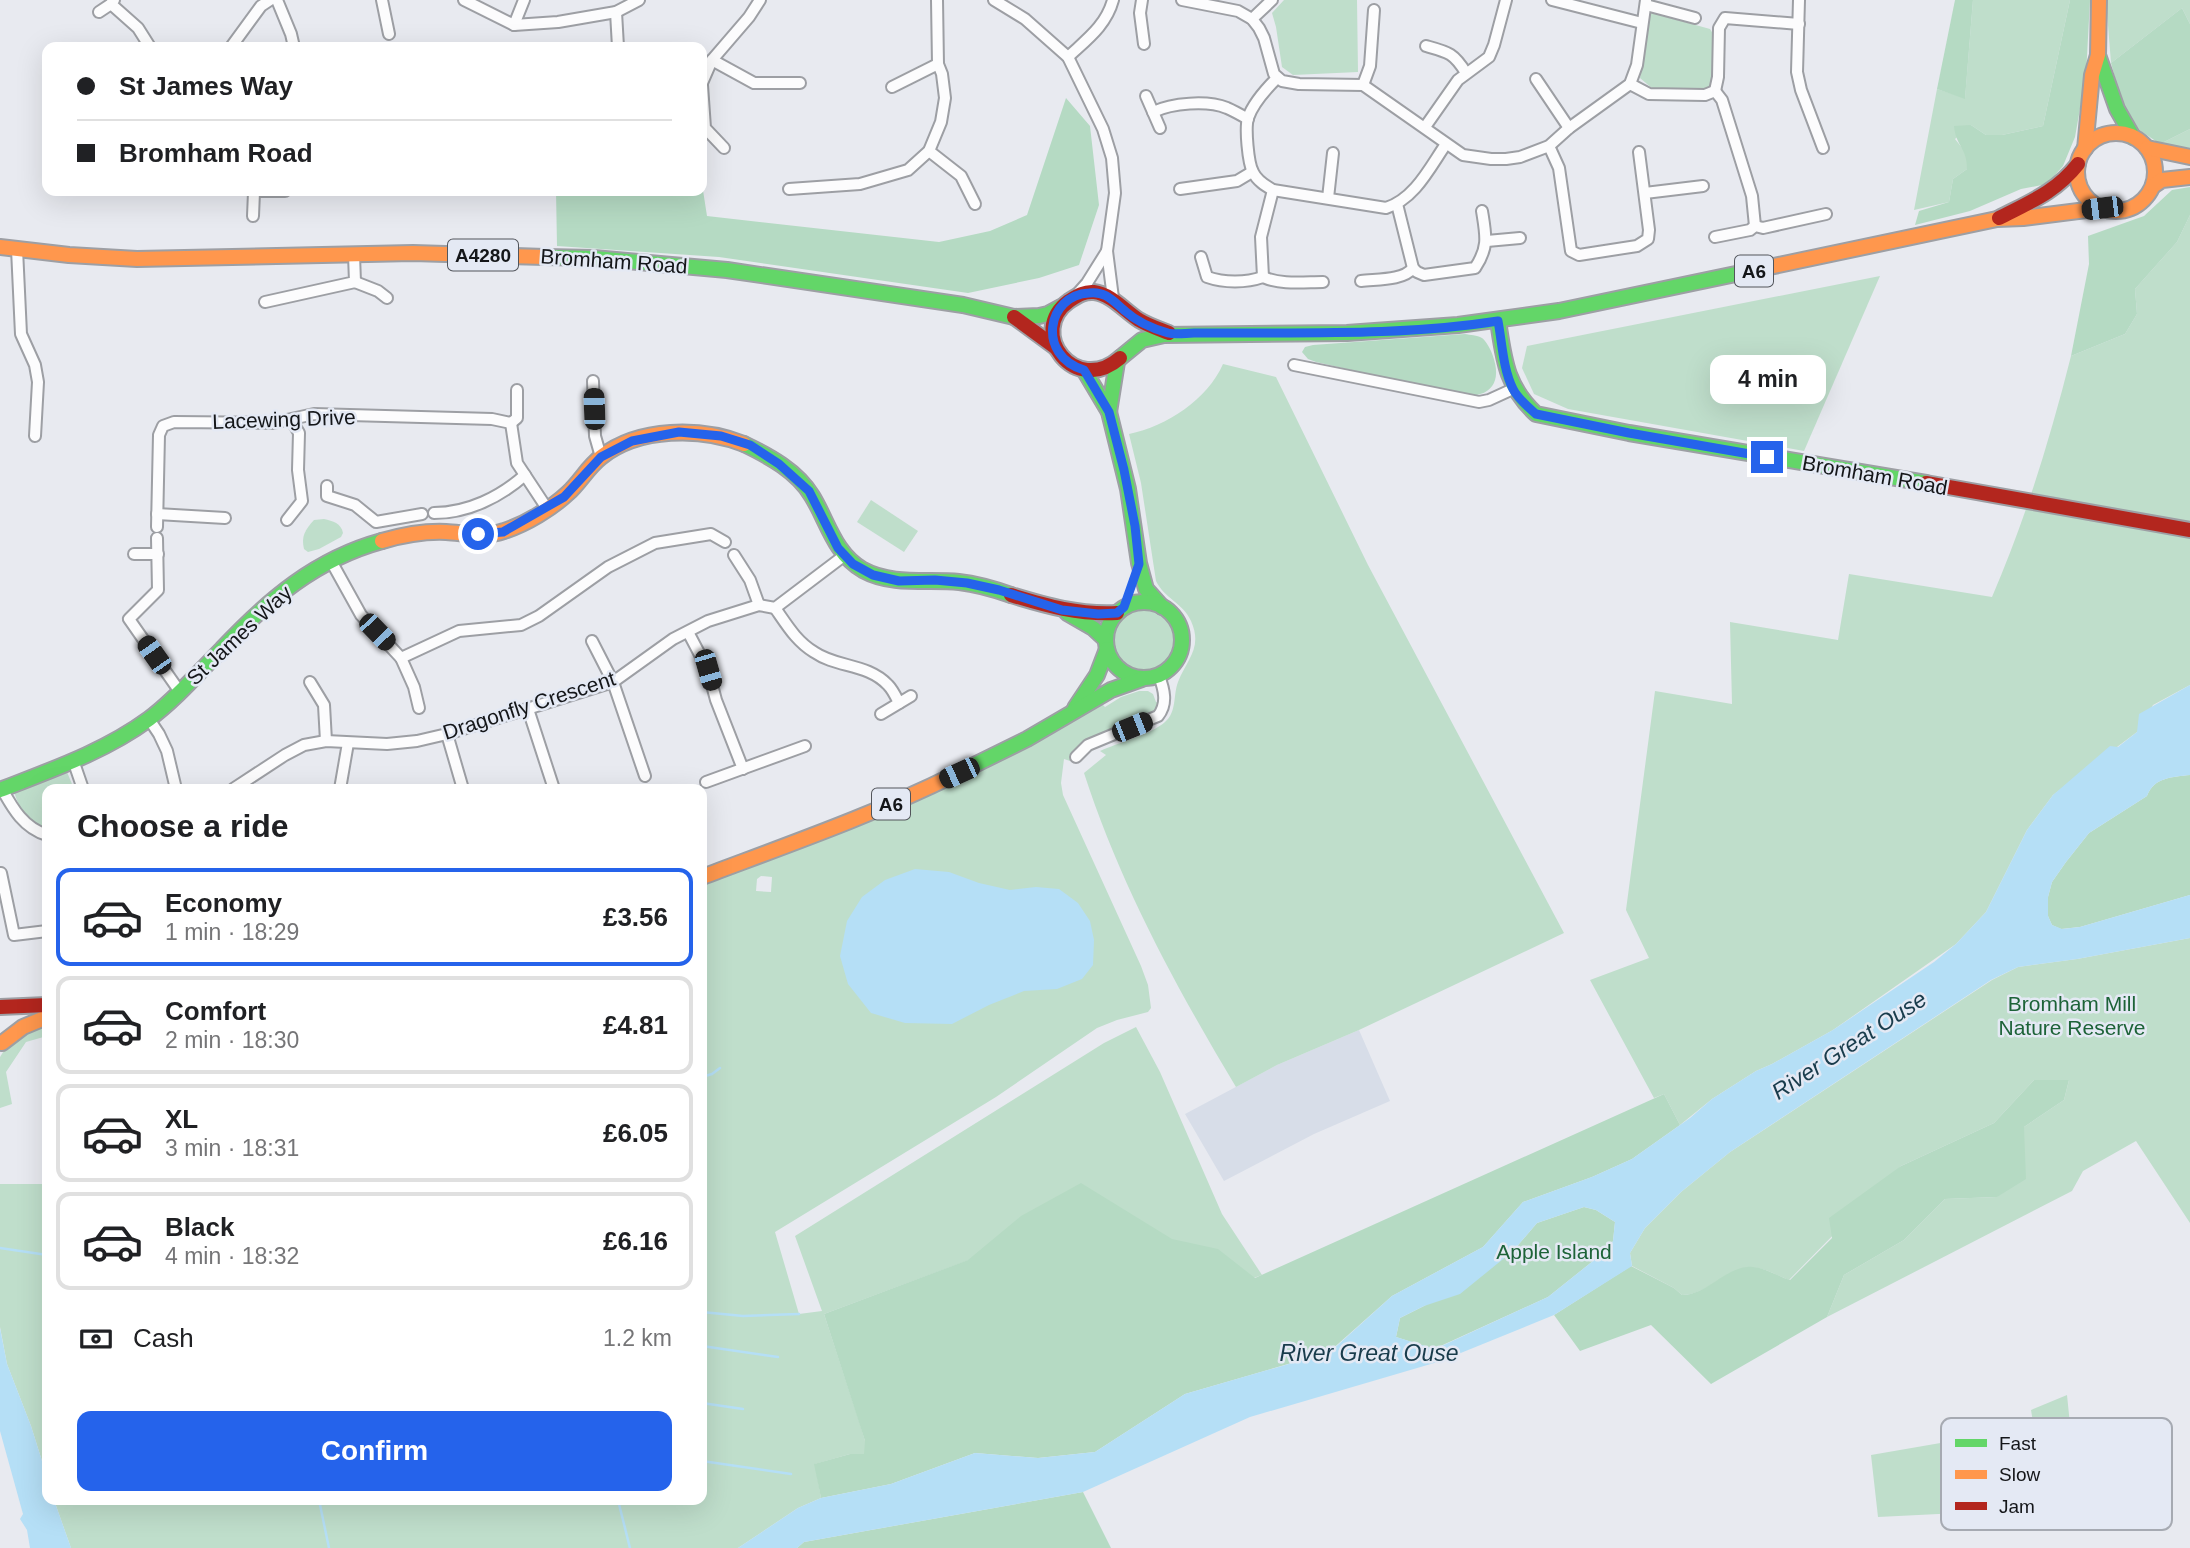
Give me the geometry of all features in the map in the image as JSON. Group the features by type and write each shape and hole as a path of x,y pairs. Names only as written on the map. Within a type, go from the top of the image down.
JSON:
{"main road":[{"path":"2098,54 2117,109 2133,136 2147,148 2154,160 2153,186 2148,195 2132,208 2122,211 2102,208 2092,203 2077,175 2078,164 2085,149 2092,75 2098,54 2099,0"},
{"path":"2085,149 2107,134 2133,136"},
{"path":"2147,148 2190,157"},
{"name":"A6","path":"1997,219 2048,193 2065,180 2078,164"},
{"path":"2153,186 2162,180 2190,177"},
{"name":"A6","path":"1109,412 1121,356 1136,342 1169,333 1369,332 1498,321 1604,302 1997,219 2102,208"},
{"name":"Bromham Road","path":"0,247 136,259 413,253 671,264 853,288 962,305 1014,317 1039,316 1061,307"},
{"path":"1092,292 1113,298 1125,311 1130,325 1129,341 1121,356 1105,368 1084,370 1068,362 1055,347 1053,326 1061,307 1075,297 1092,292"},
{"name":"A6","path":"1125,311 1150,326 1169,333"},
{"name":"Bromham Road","path":"1014,317 1055,347"},
{"name":"Bromham Road","path":"1498,321 1513,389 1536,414 2190,530"},
{"name":"A6","path":"707,875 827,831 913,794 1027,739 1111,690 1158,676 1172,666 1181,651 1179,625 1146,589 1139,564 1128,489 1109,412 1084,370"},
{"name":"St James Way","path":"1,789 104,746 149,719 180,692 276,595 316,568 390,538 435,531 478,534 503,532 564,497 601,457 632,441 679,432 721,436 750,445 779,464 809,491 838,548 853,564 873,575 899,581 967,583 1062,610"},
{"name":"A6","path":"1073,712 1097,675 1109,625 1121,610 1139,564"},
{"path":"1062,610 1098,614 1121,610 1139,602 1162,607"},
{"path":"1062,610 1093,628 1106,644 1109,656 1119,670 1142,679"},
{"path":"0,1007 42,1006"},
{"path":"0,1019 3,1028 1,1045"},
{"path":"1,1045 20,1027 42,1019"}],"street":[{"path":"277,0 293,42"},
{"path":"382,0 389,34"},
{"path":"464,0 514,25 558,22 616,12 639,0"},
{"path":"514,25 524,0"},
{"path":"707,72 712,60 760,0"},
{"path":"789,189 860,184 908,170 929,150 941,121 945,97 938,64 937,0"},
{"path":"994,0 1026,19 1068,57 1102,129 1112,158 1115,193 1107,251 1113,298"},
{"path":"1068,57 1104,23 1113,0"},
{"path":"1142,0 1140,13 1144,44"},
{"path":"1182,0 1238,11 1252,19 1264,38 1277,78 1299,84 1363,85 1463,155 1491,159 1520,157 1549,146 1569,128 1630,84 1637,65 1646,2 1695,18"},
{"path":"1252,19 1272,0"},
{"path":"1425,127 1458,80 1489,57 1506,0"},
{"path":"1552,0 1642,23"},
{"path":"1799,0 1797,72 1801,90 1824,148"},
{"path":"99,12 112,2 138,28 147,42"},
{"path":"234,42 262,2"},
{"path":"1363,85 1370,66 1374,10"},
{"path":"616,12 618,42"},
{"path":"1630,84 1649,94 1706,95 1714,91 1718,78 1719,28 1726,18 1799,23"},
{"path":"1426,46 1457,58 1466,73"},
{"path":"712,60 754,83 800,83"},
{"path":"892,87 938,64"},
{"path":"1277,78 1262,94 1248,119 1252,172 1273,190 1387,208 1410,194 1446,144"},
{"path":"1536,79 1569,128"},
{"path":"1714,91 1723,100 1752,196 1755,226"},
{"path":"1146,96 1160,128"},
{"path":"1153,112 1180,104 1205,105 1224,107 1248,119"},
{"path":"707,133 724,148"},
{"path":"1549,146 1559,168 1571,251 1579,255 1637,246 1648,239 1639,152"},
{"path":"929,150 961,176 975,204"},
{"path":"1328,198 1333,153"},
{"path":"1180,189 1237,181 1252,172"},
{"path":"1645,193 1703,186"},
{"path":"1263,277 1261,237 1273,190"},
{"path":"253,216 254,196"},
{"path":"1397,204 1413,268 1424,275 1475,268 1483,256 1487,242 1482,211"},
{"path":"1755,226 1763,228 1826,214"},
{"path":"1715,237 1750,230 1755,226"},
{"path":"1487,242 1520,237"},
{"path":"16,249 21,334 35,365 38,382 35,436"},
{"path":"1075,297 1107,251"},
{"path":"354,254 355,282"},
{"path":"1201,257 1207,277 1217,280 1253,280 1263,277 1270,280 1323,282"},
{"path":"1361,281 1391,278 1409,273 1413,268"},
{"path":"265,302 355,282 387,298"},
{"path":"1294,365 1479,402 1513,389"},
{"path":"593,381 595,436 601,457"},
{"path":"517,390 517,418 511,423 517,463 546,507"},
{"name":"Lacewing Drive","path":"157,514 159,435 163,426 174,422 274,423 314,414 492,419 511,423"},
{"path":"287,520 302,501 298,470 299,433 292,421"},
{"path":"376,522 459,510 496,497 525,475"},
{"path":"327,486 327,496 355,505 376,522"},
{"path":"180,692 129,619 158,590 157,514 225,518"},
{"path":"374,543 376,522"},
{"path":"401,658 459,631 522,625 608,567 655,543 710,534 725,542"},
{"path":"134,554 158,554"},
{"path":"734,555 750,580 759,606"},
{"path":"845,555 775,608 793,635 803,644 828,660 870,671 889,685 899,703"},
{"path":"331,561 361,615 401,658 414,687 419,708"},
{"name":"Dragonfly Crescent","path":"248,784 285,755 304,745 326,741 387,744 447,734 612,682 673,639 708,621 759,606 775,608"},
{"path":"688,632 708,670 716,700 743,769"},
{"path":"592,641 612,682 645,776"},
{"path":"1076,757 1088,745 1158,716 1163,710 1165,699 1158,676"},
{"path":"310,681 324,705 326,741"},
{"path":"881,714 911,696"},
{"path":"528,709 552,784"},
{"path":"149,719 167,751 175,784"},
{"path":"447,734 462,784"},
{"path":"341,784 348,743"},
{"path":"706,782 805,746"},
{"path":"73,760 81,784"},
{"path":"1,789 23,822 42,834"},
{"path":"1,873 14,935 42,932"}],"shaded area":[{"path":"1359,1030 1390,1101 1314,1134 1224,1181 1185,1114 1277,1065"}],"green space":[{"path":"1284,0 1357,0 1358,72 1293,75 1282,67 1272,13"},
{"path":"1955,0 1973,0 1965,99 1937,89"},
{"path":"1973,0 2070,0 2043,126 2002,135 1986,135 1971,125 1955,139 1967,154 1967,169 1953,179 1949,202 1914,210 1937,89 1965,98"},
{"path":"2070,0 2090,0 2086,75 2075,137 2063,166 2047,184 2021,189 1970,211 1915,225 1919,211 1949,202 1953,179 1967,169 1954,126 1971,125 1986,135 2002,135 2043,126"},
{"path":"2106,0 2190,0 2190,24 2182,8 2111,63"},
{"path":"2182,8 2190,24 2190,129 2160,144 2138,129 2122,104 2111,63"},
{"path":"1649,12 1710,29 1715,37 1714,82 1711,87 1706,90 1653,89 1640,78"},
{"path":"1066,98 1090,126 1099,205 1079,265 1039,278 968,293 719,257 557,246 556,196 704,196 707,216 939,242 990,231 1027,215"},
{"path":"2190,129 2190,148 2160,144"},
{"path":"2190,187 2190,215 2177,242 2135,289 2137,314 2125,334 2071,356 2089,264 2088,236 2144,216 2172,190"},
{"path":"2190,215 2190,685 2153,705 2137,732 2053,795 2027,830 1986,912 1956,944 1833,1030 1756,1071 1712,1099 1680,1125 1664,1094 1654,1098 1590,980 1649,958 1626,910 1655,691 1732,704 1730,622 1838,640 1849,574 1992,597 2036,478 2071,356 2125,334 2137,314 2135,289 2177,242"},
{"path":"1880,276 1804,451 1568,409 1534,394 1522,368 1527,346"},
{"path":"1465,334 1478,336 1485,341 1496,369 1496,377 1490,389 1476,395 1466,396 1316,362 1308,359 1302,352 1305,347 1313,345"},
{"path":"1223,364 1276,377 1368,565 1564,933 1359,1030 1277,1065 1236,1087 1192,1011 1132,895 1114,855 1084,773 1106,755 1100,751 1152,730 1169,718 1176,687 1195,646 1194,630 1188,615 1156,581 1141,483 1129,434 1157,425 1184,410 1207,389"},
{"path":"871,500 918,531 904,552 857,522"},
{"path":"324,519 338,525 343,533 341,537 319,549 308,552 304,549 304,533 314,520"},
{"path":"1144,609 1166,618 1175,640 1166,662 1144,671 1122,662 1113,640 1122,618"},
{"path":"1139,691 1148,691 1153,694 1156,702 1161,703 1158,711 1073,754 1070,761 1064,759 1061,783 1063,795 1141,966 1148,985 1151,1008 1148,1012 1097,1028 996,1097 775,1232 799,1314 822,1311 795,1236 1104,1043 1136,1027 1160,1072 1222,1214 1262,1275 1248,1280 1004,1247 824,1314 865,1441 865,1454 850,1454 815,1464 821,1498 798,1508 738,1548 71,1548 56,1505 707,1505 707,883 1101,703 1105,707 1121,697","holes":["761,876 772,877 771,892 756,891 757,879"]},
{"path":"67,772 72,784 42,784 42,827 29,820 14,792"},
{"path":"2190,775 2190,895 2080,927 2061,929 2052,925 2048,916 2048,897 2052,882 2089,833 2147,796 2159,782"},
{"name":"Bromham Mill Nature Reserve","path":"2190,938 2190,1223 2136,1141 2083,1171 2072,1191 1827,1317 1844,1275 1904,1240 1945,1199 1997,1197 2024,1127 2064,1100 2069,1080 2034,1080 1994,1123 1901,1166 1789,1280 1762,1269 1748,1268 1692,1294 1682,1295 1632,1266 1630,1253 1645,1228 1681,1192 1730,1152 1992,980 2018,967"},
{"path":"42,1025 42,1037 26,1042 6,1072 12,1104 0,1108 0,1057 10,1041"},
{"path":"2034,1080 2069,1080 2064,1100 2024,1127 2026,1179 1997,1197 1945,1199 1904,1240 1844,1275 1827,1317 1711,1384 1651,1325 1580,1351 1554,1315 1631,1266 1674,1288 1682,1295 1699,1291 1731,1272 1747,1267 1763,1269 1790,1280 1832,1238 1829,1218 1901,1166 1994,1123"},
{"path":"1664,1094 1680,1125 1632,1159 1523,1202 1483,1247 1392,1296 1329,1352 1185,1394 1095,1452 1038,1458 975,1453 891,1484 821,1498 814,1464 850,1454 864,1454 865,1441 824,1314 968,1260 1021,1216 1081,1183 1172,1239 1218,1249 1255,1278"},
{"path":"0,1184 42,1184 42,1461 7,1364 0,1327"},
{"name":"Apple Island","path":"1584,1207 1596,1210 1615,1222 1613,1241 1608,1249 1548,1297 1434,1349 1396,1337 1400,1318 1513,1251 1537,1223"},
{"path":"2067,1395 2069,1418 2032,1418 2031,1410"},
{"path":"1941,1443 1941,1514 1878,1517 1871,1455"},
{"path":"1083,1492 1111,1548 797,1548 804,1542"}],"water":[{"name":"River Great Ouse","path":"2190,685 2190,775 2159,782 2147,796 2089,833 2052,882 2048,897 2048,916 2052,925 2062,929 2080,927 2190,895 2190,938 2018,967 1991,980 1730,1152 1681,1192 1645,1228 1630,1253 1632,1266 1554,1315 1441,1361 1250,1417 1083,1492 804,1542 797,1548 738,1548 798,1508 821,1498 891,1484 975,1453 1038,1458 1095,1452 1185,1394 1330,1352 1392,1296 1483,1247 1523,1202 1632,1159 1712,1099 1756,1071 1833,1030 1934,962 1956,944 1986,912 2027,830 2053,795 2110,746 2118,747 2137,732 2139,714","holes":["1584,1207 1596,1210 1615,1222 1613,1241 1608,1249 1548,1297 1435,1349 1396,1337 1400,1318 1424,1306 1460,1294 1513,1251 1537,1223"]},
{"path":"915,869 949,872 1010,890 1036,887 1059,889 1078,903 1090,921 1094,940 1093,965 1082,979 1057,989 1024,991 952,1024 905,1023 871,1013 848,984 840,956 847,921 862,897 885,880"},
{"path":"0,1328 7,1364 42,1461 42,1505 56,1505 71,1548 30,1548 27,1530 20,1519 23,1514 0,1431"}],"waterway":[{"path":"707,1076 720,1068"},
{"path":"0,1248 42,1254"},
{"path":"707,1312 743,1316 799,1314"},
{"path":"707,1347 778,1357"},
{"path":"707,1404 743,1409"},
{"path":"707,1462 791,1474"},
{"path":"320,1505 329,1548"},
{"path":"619,1505 630,1548"}],"traffic: fast":[{"path":"2098,55 2117,109 2133,137"},
{"path":"545,257 594,258 727,270 963,305 1014,317 1039,316 1061,307"},
{"path":"1120,358 1142,340 1164,335 1347,333 1458,325 1559,311 1750,271"},
{"path":"1498,321 1512,383 1536,414 1629,433 1926,483"},
{"path":"1109,412 1117,362"},
{"path":"1084,370 1109,412 1128,489 1139,563 1146,589 1162,607"},
{"path":"744,444 773,459 799,479 812,496 838,546 863,570 898,580 966,583 1011,595"},
{"path":"0,790 77,759 132,731 187,686 239,631 294,583 336,559 382,541"},
{"path":"1144,602 1159,605 1171,613 1179,625 1182,640 1179,655 1171,667 1159,675 1144,678 1129,675 1117,667 1109,655 1106,640 1109,625 1117,613 1129,605 1144,602"},
{"path":"1067,613 1093,628 1106,640"},
{"path":"1075,708 1097,675 1107,649"},
{"path":"954,775 1027,739 1111,690 1142,679"}],"traffic: slow":[{"path":"2085,149 2092,75 2098,55 2099,0"},
{"path":"2116,133 2131,136 2148,150 2155,172 2152,187 2138,204 2116,211 2101,208 2084,194 2077,172 2080,157 2094,140 2116,133"},
{"path":"2147,148 2190,157"},
{"path":"2153,186 2162,180 2190,177"},
{"path":"1750,271 1997,219 2102,208"},
{"path":"0,247 137,259 413,253 545,257"},
{"path":"382,541 422,533 482,535 512,528 554,504 572,489 601,457 633,440 652,435 690,433 727,438 744,444"},
{"path":"707,875 861,816 954,775"},
{"path":"2,1043 23,1027 42,1019"}],"traffic: jam":[{"path":"1999,218 2052,189 2078,164"},
{"path":"1120,358 1103,368 1087,370 1073,365 1062,356 1054,343 1053,328 1057,314 1075,297 1084,293 1100,293 1143,322 1169,333"},
{"path":"1014,317 1055,347"},
{"path":"1926,483 2190,530"},
{"path":"1011,595 1076,611 1117,613"},
{"path":"0,1007 42,1005"}],"route":[{"path":"478,534 503,532 564,497 601,457 632,441 679,432 721,436 750,445 779,464 809,491 838,548 853,564 873,575 899,581 967,583 1062,610 1117,613 1124,607 1139,564 1132,508 1119,450 1109,412 1084,370 1060,356 1052,336 1061,307 1075,297 1092,292 1113,298 1125,311 1150,326 1169,333 1369,332 1498,321 1513,389 1536,414 1767,457"}]}
